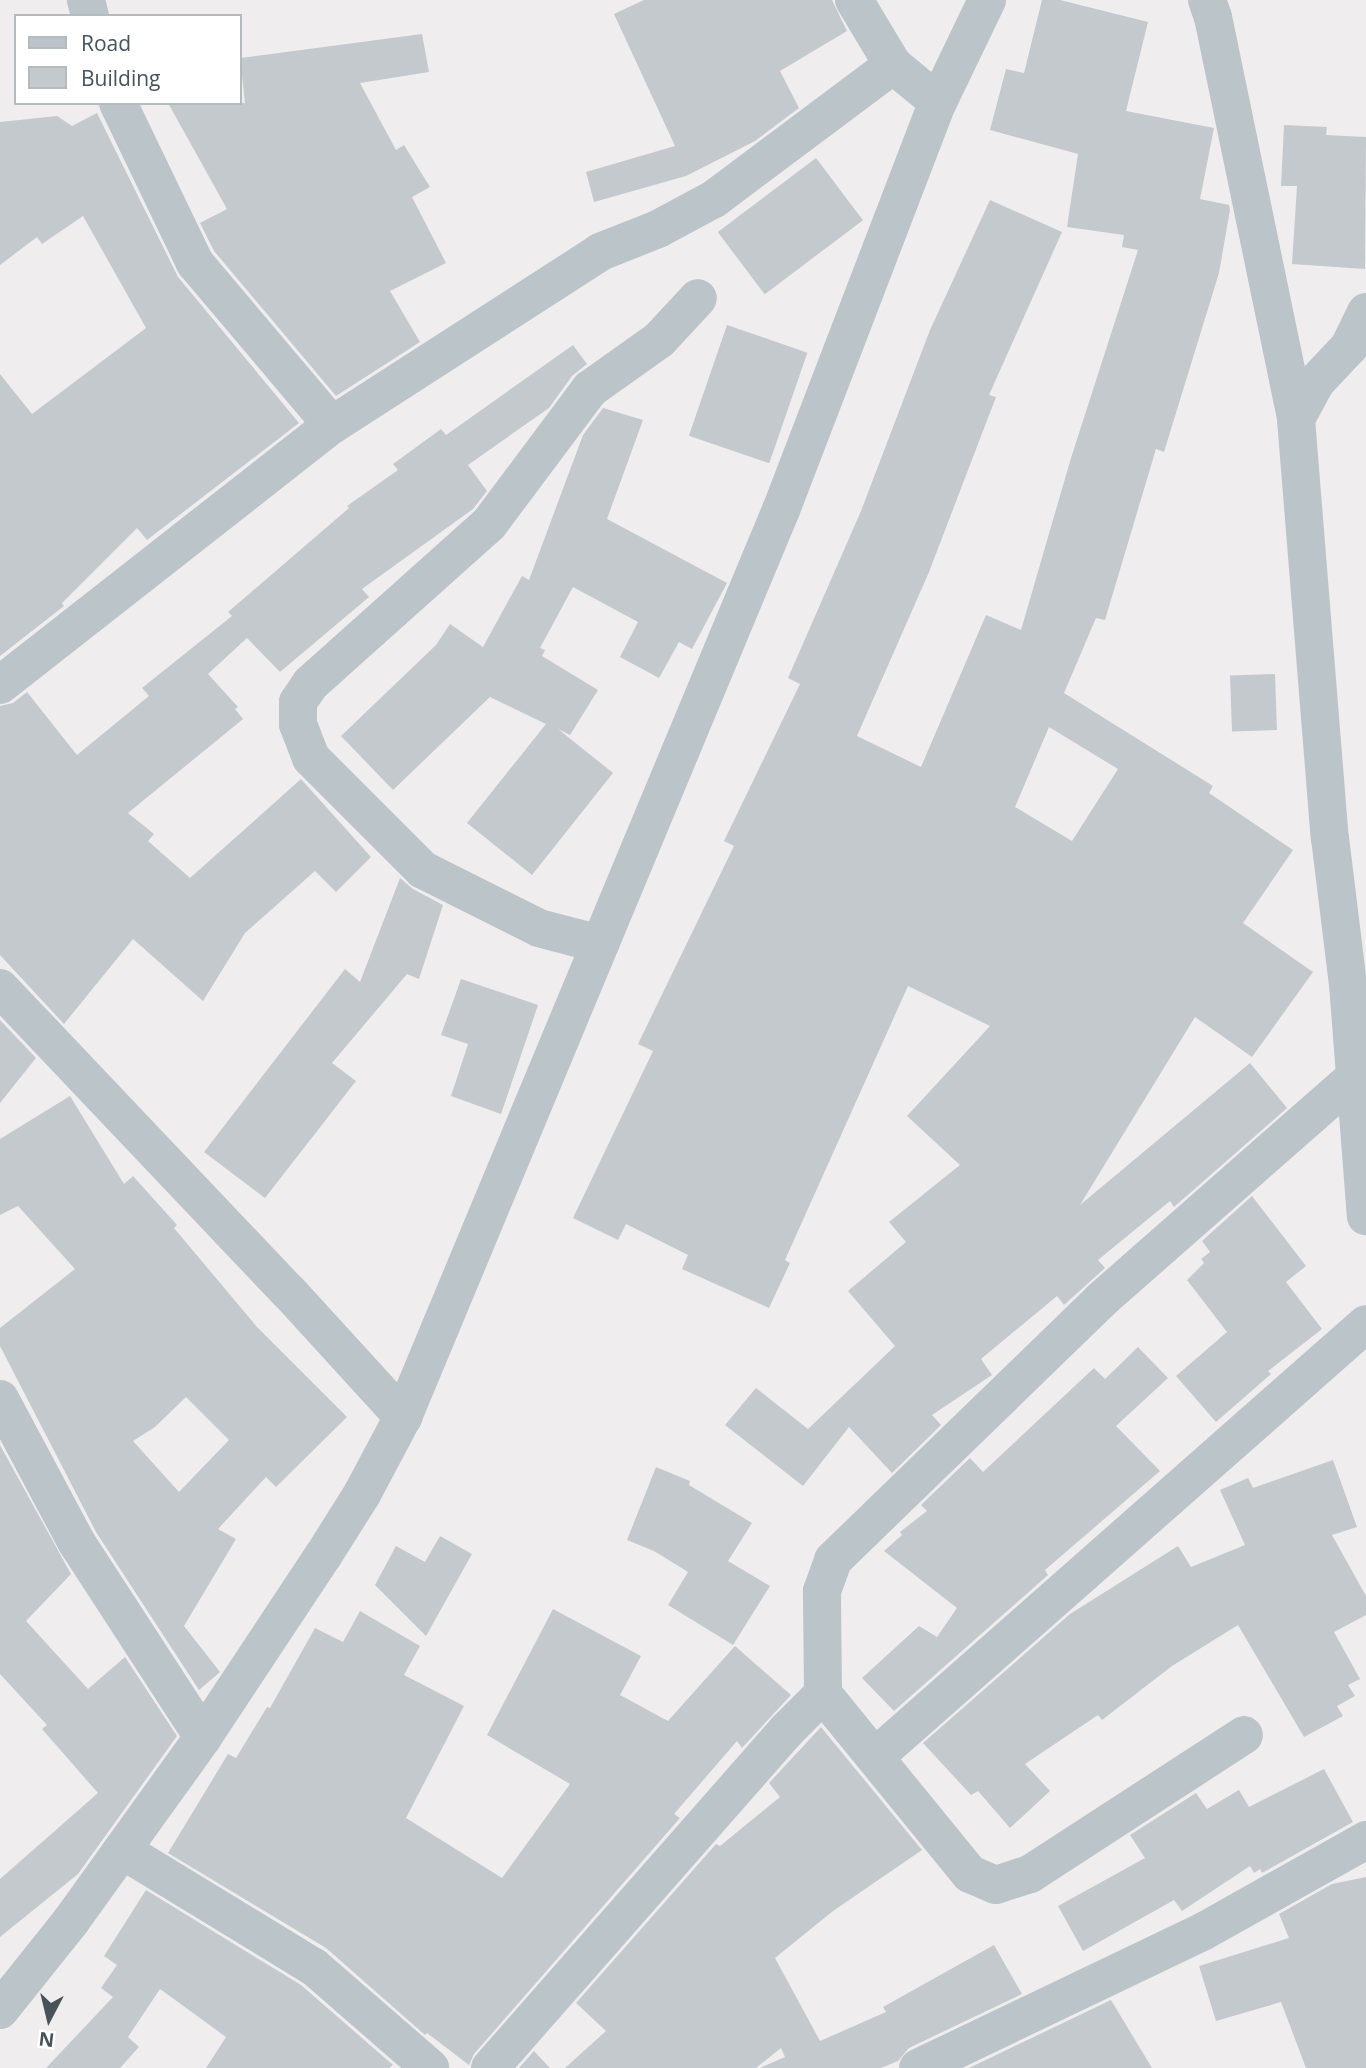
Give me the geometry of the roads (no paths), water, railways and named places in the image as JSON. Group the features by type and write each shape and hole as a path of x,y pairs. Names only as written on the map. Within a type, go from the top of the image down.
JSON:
{"street":[{"path":"854,0 893,65 938,102"},
{"path":"0,2010 71,1921 204,1737 343,1525 403,1418 781,510 938,102 987,0"},
{"path":"1207,0 1213,17 1296,419 1330,838 1357,986 1355,1077 1366,1216"},
{"path":"0,685 332,425 600,252 657,229 714,199 893,65"},
{"path":"119,105 195,263 332,425"},
{"path":"600,944 539,928 479,901 424,870 311,758 298,724 298,702 310,684 489,524 590,388 659,340 698,298"},
{"path":"1296,419 1316,382 1349,347 1366,312"},
{"path":"0,988 288,1291 403,1418"},
{"path":"1244,1735 1030,1874 1013,1882 996,1885 970,1874 824,1694 822,1591 833,1560 1101,1300 1355,1077"},
{"path":"876,1756 1366,1324"},
{"path":"0,1399 77,1543 204,1737"},
{"path":"490,2068 777,1742 824,1694"},
{"path":"918,2068 1204,1931 1366,1840"},
{"path":"122,1850 314,1967 430,2068"}]}
